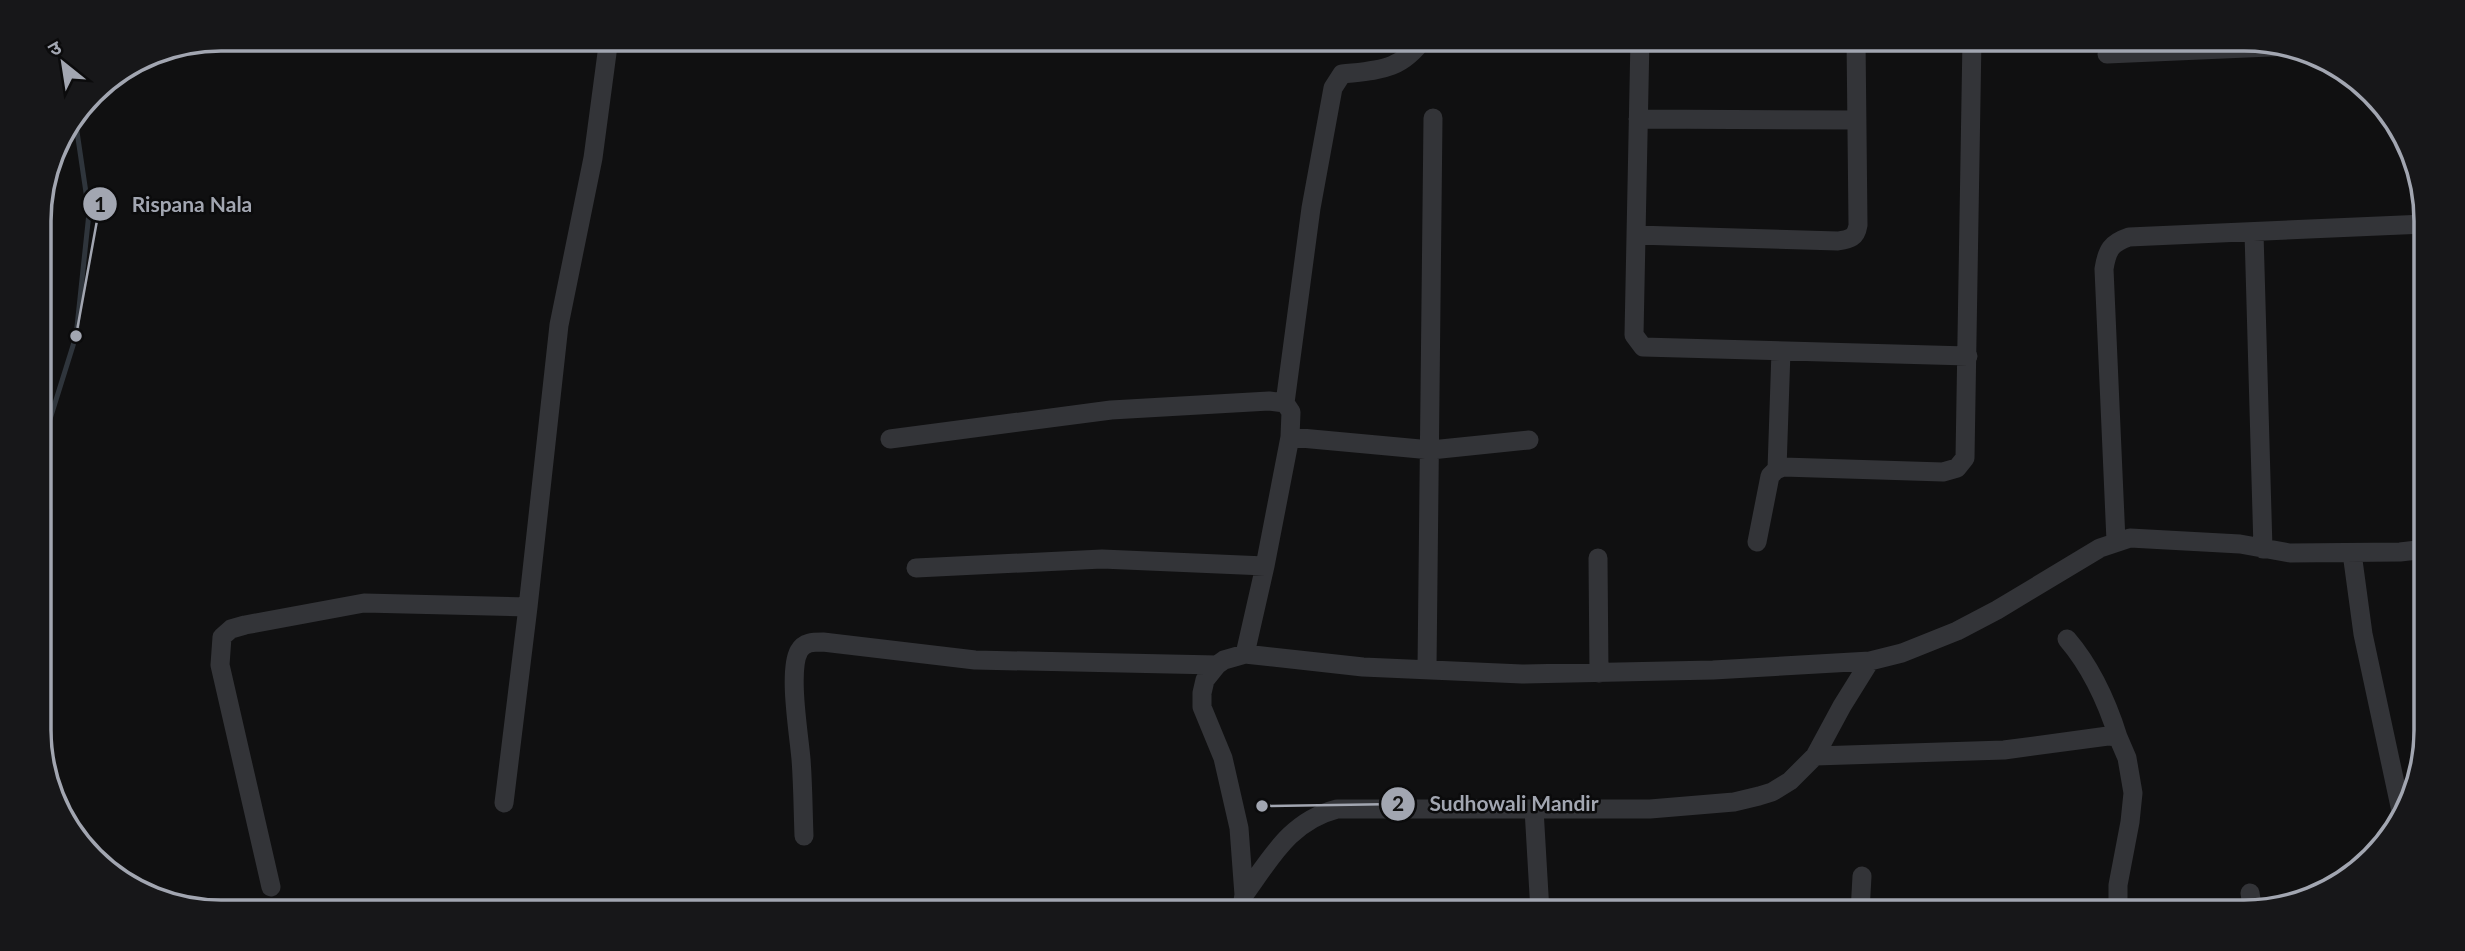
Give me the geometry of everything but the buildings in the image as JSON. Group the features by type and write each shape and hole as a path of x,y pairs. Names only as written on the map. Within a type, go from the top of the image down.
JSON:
{"street":[{"path":"503,803 559,325 593,158 607,51"},
{"path":"1245,654 1290,437 1291,412 1285,403 1311,208 1333,88 1342,74 1388,68 1414,51"},
{"path":"1640,51 1634,335 1637,342 1643,347 1968,356"},
{"path":"1636,235 1838,241 1851,238 1857,233 1856,51"},
{"path":"1757,542 1770,475 1777,469 1783,467 1943,472 1957,468 1965,458 1972,51"},
{"path":"2107,54 2142,51"},
{"path":"1427,669 1433,118"},
{"path":"1638,119 1857,120"},
{"path":"2116,541 2104,269 2107,252 2118,241 2129,237 2414,225"},
{"path":"2253,233 2263,549"},
{"path":"1777,469 1781,351"},
{"path":"891,439 1111,410 1269,401 1285,403"},
{"path":"1290,437 1431,450 1529,440"},
{"path":"1242,900 1239,828 1223,758 1202,707 1205,680 1217,665 1230,658 1245,654 1363,667 1522,674 1870,661 1902,653 1958,631 2100,548 2130,538 2241,544 2290,553 2414,550"},
{"path":"2352,553 2363,634 2399,801"},
{"path":"1598,558 1599,673"},
{"path":"916,568 1102,559 1265,566"},
{"path":"271,887 220,665 222,637 231,629 245,625 364,603 528,607"},
{"path":"2067,639 2088,666 2127,758 2133,793 2118,900"},
{"path":"804,836 795,661 797,652 809,642 975,660 1217,665"},
{"path":"1245,900 1282,844 1307,820 1345,808 1650,809 1734,802 1772,792 1795,776 1815,756 1870,661"},
{"path":"1815,756 2004,750 2108,736 2118,737"},
{"path":"1534,809 1539,900"},
{"path":"1861,900 1862,876"}],"waterway":[{"path":"51,416 76,336 89,213 77,131"}],"place":[{"name":"Rispana Nala","path":"76,336"},
{"name":"Sudhowali Mandir","path":"1262,806"}]}
